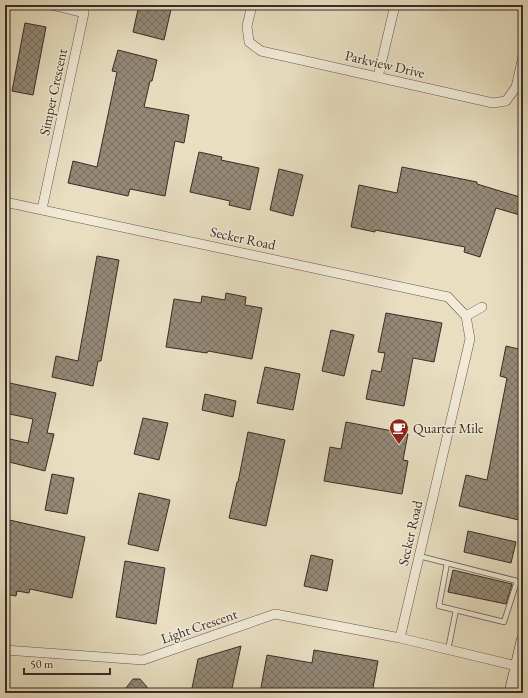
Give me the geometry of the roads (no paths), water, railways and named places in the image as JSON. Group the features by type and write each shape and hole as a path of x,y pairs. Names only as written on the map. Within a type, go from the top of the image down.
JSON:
{"main road":[{"path":"511,693 523,641"}],"street":[{"name":"Simper Crescent","path":"42,209 84,13 52,5"},
{"name":"Parkview Drive","path":"252,5 247,26 249,42 260,51 493,103 506,101 516,87 523,57"},
{"path":"378,77 395,5"},
{"name":"Secker Road","path":"5,202 448,297 466,316 470,339 400,638"},
{"path":"466,316 482,307"},
{"name":"Light Crescent","path":"5,650 143,660 275,614 400,638"},
{"path":"400,638 517,666"}],"lane":[{"path":"419,556 447,563 516,581 504,622 438,606 447,563"},
{"path":"448,650 456,610"}],"place":[{"name":"Quarter Mile","path":"399,445"}]}
